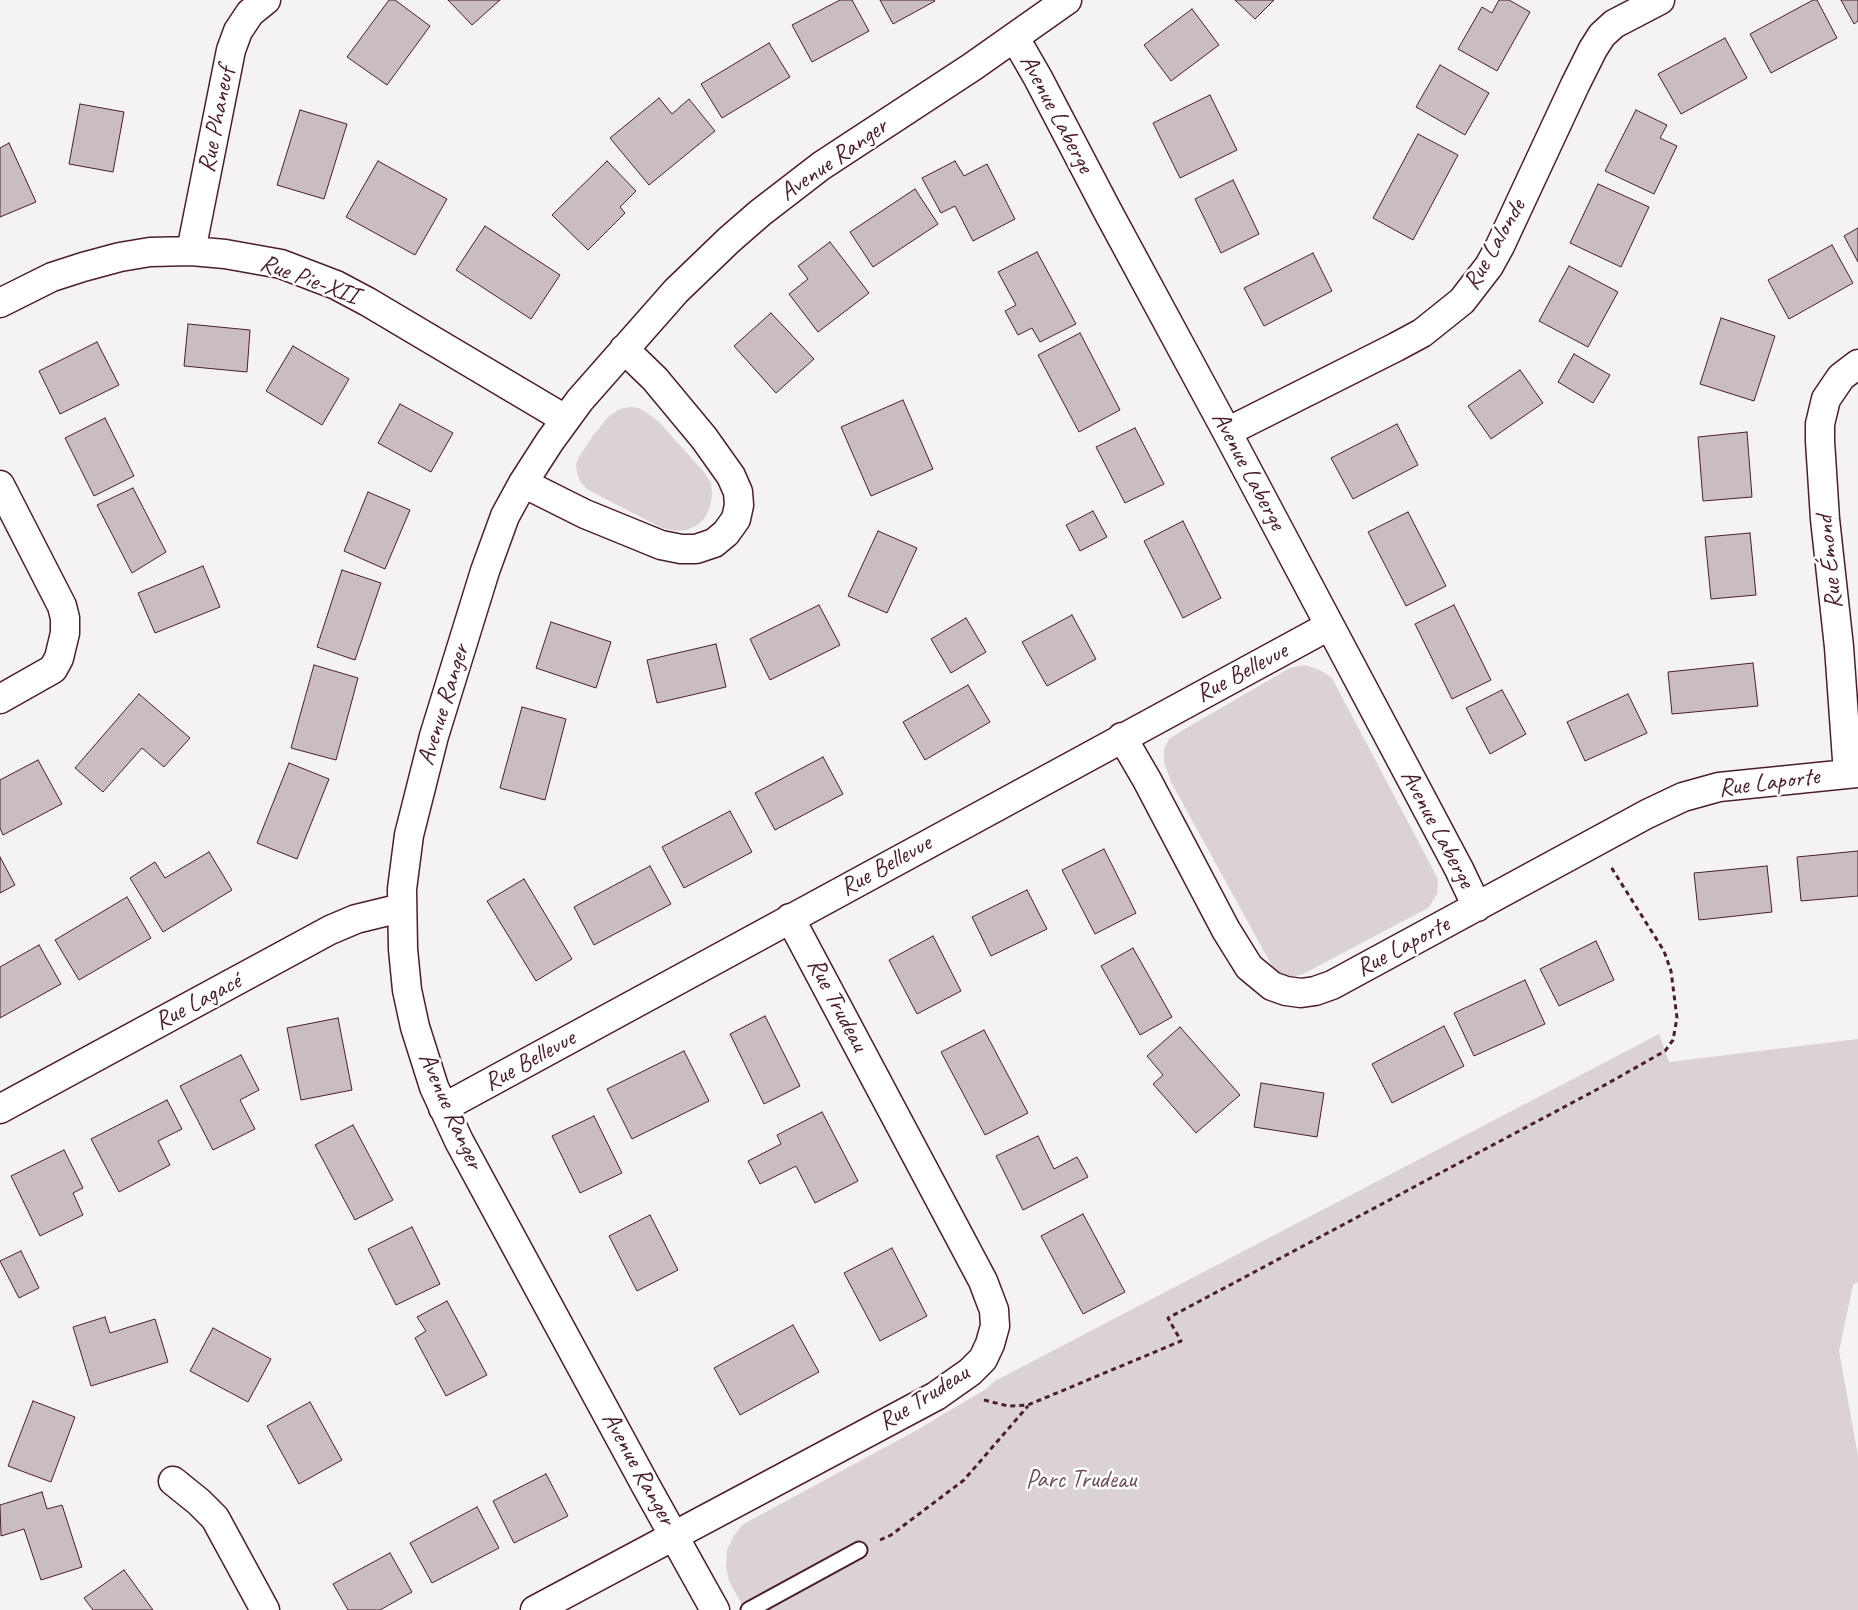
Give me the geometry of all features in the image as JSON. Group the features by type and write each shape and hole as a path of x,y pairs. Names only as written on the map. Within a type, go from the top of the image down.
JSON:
{"street":[{"name":"Rue Phaneuf","path":"191,251 231,50 238,31 250,13 266,0"},
{"name":"Avenue Ranger","path":"715,1610 675,1535 646,1486 443,1108 420,1047 407,990 401,908 409,835 434,736 485,571 505,516 523,483 565,419 624,349 702,265 790,189 821,166 1015,38 1067,0"},
{"name":"Rue Lalonde","path":"1228,432 1422,333 1462,301 1489,266 1500,246 1575,85 1602,35 1614,24 1660,0"},
{"name":"Avenue Laberge","path":"1015,38 1228,432 1459,869 1477,907"},
{"name":"Rue Pie-XII","path":"0,303 52,277 83,266 150,252 191,251 225,254 281,264 336,285 368,302 565,419"},
{"path":"523,483 585,514 661,545 681,549 696,549 714,543 726,533 736,518 739,505 738,492 731,476 704,438 654,379 624,349"},
{"name":"Rue Émond","path":"1853,773 1820,441 1820,424 1826,399 1841,377 1858,364"},
{"path":"0,485 62,606 66,618 66,633 59,658 53,669 0,699"},
{"name":"Rue Bellevue","path":"443,1108 1329,626"},
{"name":"Rue Laporte","path":"1122,737 1249,967 1272,986 1300,993 1315,992 1332,985 1653,811 1683,797 1719,787 1853,773"},
{"name":"Rue Lagacé","path":"0,1109 330,930 356,919 401,908"},
{"name":"Rue Trudeau","path":"535,1610 936,1396 970,1372 983,1359 990,1344 995,1326 994,1310 975,1264 790,918"},
{"path":"173,1481 215,1518 265,1610"}],"lane":[{"path":"749,1610 859,1550"}],"path":[{"path":"956,1383 979,1398 1008,1406 1028,1405 1181,1341 1168,1318 1596,1090 1665,1051 1673,1040 1677,1018 1671,971 1664,951 1596,843"},
{"path":"859,1550 892,1535 964,1480 1028,1405"}],"green space":[{"path":"639,408 659,422 703,471 711,483 710,507 704,519 696,526 676,531 662,528 587,489 580,481 576,464 592,437 609,416 620,409"},
{"path":"1305,665 1320,670 1332,678 1438,879 1437,894 1428,908 1303,974 1292,977 1278,972 1271,964 1171,782 1164,762 1164,749 1169,739 1183,730 1290,668"},
{"name":"Parc Trudeau","path":"1659,1034 1669,1062 1858,1039 1858,1282 1853,1285 1839,1351 1858,1456 1858,1610 745,1610 729,1581 726,1567 727,1550 733,1537 742,1525 917,1430 986,1389 995,1381"}],"building":[{"path":"389,0 395,0 430,26 387,85 347,57"},
{"path":"448,0 500,0 472,25"},
{"path":"840,0 852,0 869,31 812,62 792,25"},
{"path":"880,0 934,0 935,1 893,24"},
{"path":"1235,0 1274,0 1255,19"},
{"path":"1499,0 1509,0 1530,12 1497,71 1458,49 1482,7 1492,13"},
{"path":"1813,0 1817,0 1837,38 1771,73 1750,34"},
{"path":"1841,0 1858,0 1858,21 1854,24"},
{"path":"1192,9 1219,45 1171,81 1144,45"},
{"path":"1725,38 1747,78 1681,114 1658,74"},
{"path":"769,43 790,77 722,118 701,84"},
{"path":"1440,65 1489,93 1465,135 1416,107"},
{"path":"1210,95 1237,150 1180,178 1153,123"},
{"path":"659,98 672,114 689,99 715,131 649,185 610,138"},
{"path":"80,104 124,112 113,172 69,164"},
{"path":"300,110 347,124 324,199 277,185"},
{"path":"1636,110 1667,125 1660,138 1677,146 1654,194 1605,171"},
{"path":"1418,134 1458,155 1413,240 1373,218"},
{"path":"9,143 36,202 0,217 0,148"},
{"path":"378,161 447,199 415,255 346,217"},
{"path":"607,161 636,191 620,207 625,213 588,250 552,215"},
{"path":"955,161 964,176 987,164 1015,219 973,241 955,206 941,213 922,178"},
{"path":"1233,180 1259,234 1221,253 1195,199"},
{"path":"1598,184 1649,207 1621,267 1570,243"},
{"path":"915,189 938,224 873,267 850,232"},
{"path":"485,226 560,275 531,319 456,270"},
{"path":"1858,228 1858,262 1844,236"},
{"path":"830,242 869,293 818,332 789,294 808,279 798,266"},
{"path":"1832,245 1853,283 1789,319 1768,280"},
{"path":"1037,252 1076,324 1040,342 1032,328 1018,335 1005,311 1016,305 998,272"},
{"path":"1313,253 1332,291 1264,326 1244,288"},
{"path":"1569,266 1618,292 1588,347 1539,321"},
{"path":"771,313 814,359 776,393 734,346"},
{"path":"1721,318 1775,336 1754,401 1700,384"},
{"path":"188,324 250,330 247,372 184,366"},
{"path":"1080,333 1120,410 1079,432 1038,355"},
{"path":"97,342 119,385 60,414 39,371"},
{"path":"293,346 349,379 322,425 266,391"},
{"path":"1574,354 1610,375 1593,403 1558,382"},
{"path":"1520,370 1543,403 1491,439 1468,406"},
{"path":"903,400 933,469 871,496 841,427"},
{"path":"400,404 453,433 431,472 378,443"},
{"path":"105,418 134,476 94,496 65,438"},
{"path":"1397,424 1418,465 1353,499 1331,458"},
{"path":"1135,428 1164,484 1125,503 1096,447"},
{"path":"1747,432 1752,497 1703,501 1698,437"},
{"path":"133,488 166,552 132,573 97,505"},
{"path":"368,492 410,510 385,569 344,551"},
{"path":"1093,511 1107,537 1080,551 1066,525"},
{"path":"1408,512 1446,586 1406,606 1368,532"},
{"path":"1183,521 1221,598 1183,618 1144,541"},
{"path":"878,531 917,548 887,613 848,596"},
{"path":"1750,533 1756,595 1711,599 1705,537"},
{"path":"203,566 220,607 155,633 138,593"},
{"path":"342,570 381,583 355,660 317,647"},
{"path":"819,605 840,645 770,680 750,639"},
{"path":"1454,605 1491,680 1452,699 1415,624"},
{"path":"1072,615 1096,659 1047,686 1022,642"},
{"path":"966,618 986,652 951,673 931,639"},
{"path":"551,622 611,642 596,688 536,668"},
{"path":"716,644 726,687 657,703 647,660"},
{"path":"1753,663 1758,706 1672,714 1668,672"},
{"path":"314,665 358,678 336,760 291,748"},
{"path":"968,685 990,722 925,760 903,722"},
{"path":"1502,690 1526,734 1490,754 1466,708"},
{"path":"139,694 190,738 164,767 142,748 103,792 75,768"},
{"path":"1628,694 1647,733 1585,761 1567,722"},
{"path":"522,707 566,719 545,800 500,788"},
{"path":"823,757 843,794 775,830 755,793"},
{"path":"38,760 62,804 3,835 0,828 0,780"},
{"path":"289,763 329,779 297,859 257,843"},
{"path":"730,811 752,852 684,888 662,847"},
{"path":"1104,849 1136,913 1095,934 1062,870"},
{"path":"1858,851 1858,896 1801,901 1797,857"},
{"path":"209,852 232,890 163,932 130,878 155,862 165,878"},
{"path":"0,857 15,885 0,893"},
{"path":"650,866 671,904 594,945 574,907"},
{"path":"1767,866 1772,912 1699,920 1694,873"},
{"path":"524,879 572,959 536,981 487,901"},
{"path":"1027,890 1047,929 991,956 972,917"},
{"path":"127,897 151,938 79,980 55,940"},
{"path":"933,936 961,991 917,1014 889,960"},
{"path":"1596,941 1614,980 1559,1006 1540,969"},
{"path":"39,945 61,984 0,1018 0,967"},
{"path":"1133,948 1172,1017 1140,1035 1101,966"},
{"path":"1525,980 1545,1024 1474,1056 1454,1013"},
{"path":"765,1016 800,1086 764,1104 730,1034"},
{"path":"338,1018 352,1090 301,1100 287,1028"},
{"path":"1444,1026 1464,1066 1392,1103 1372,1064"},
{"path":"1180,1027 1240,1095 1196,1133 1153,1084 1163,1075 1147,1056"},
{"path":"984,1030 1028,1113 985,1135 941,1052"},
{"path":"684,1051 709,1101 632,1139 607,1089"},
{"path":"241,1055 259,1090 240,1100 255,1129 213,1150 180,1086"},
{"path":"1261,1083 1324,1093 1317,1137 1254,1127"},
{"path":"167,1100 182,1129 158,1141 170,1165 119,1192 91,1139"},
{"path":"822,1112 858,1181 815,1203 796,1166 760,1184 748,1161 781,1144 777,1135"},
{"path":"594,1116 622,1173 580,1193 552,1136"},
{"path":"353,1125 393,1200 355,1220 315,1145"},
{"path":"1038,1136 1054,1169 1077,1157 1088,1177 1023,1210 996,1156"},
{"path":"64,1150 83,1188 73,1193 83,1215 40,1236 11,1176"},
{"path":"1083,1214 1125,1292 1083,1314 1041,1236"},
{"path":"650,1215 678,1270 637,1291 609,1236"},
{"path":"412,1227 440,1284 396,1305 368,1249"},
{"path":"892,1248 927,1316 880,1341 844,1273"},
{"path":"21,1251 39,1288 19,1298 0,1261"},
{"path":"447,1301 487,1375 446,1396 415,1338 426,1331 417,1317"},
{"path":"105,1317 110,1333 155,1319 168,1362 91,1386 73,1327"},
{"path":"793,1325 819,1372 740,1415 714,1368"},
{"path":"213,1328 271,1359 248,1402 190,1371"},
{"path":"33,1401 75,1417 51,1482 8,1466"},
{"path":"310,1402 342,1460 299,1484 267,1426"},
{"path":"546,1474 568,1516 514,1543 493,1501"},
{"path":"42,1492 47,1509 62,1505 82,1567 41,1580 24,1529 1,1536 0,1505"},
{"path":"477,1507 499,1548 432,1583 410,1543"},
{"path":"390,1553 412,1592 380,1610 348,1610 333,1584"},
{"path":"124,1570 153,1610 93,1610 84,1598"}]}
